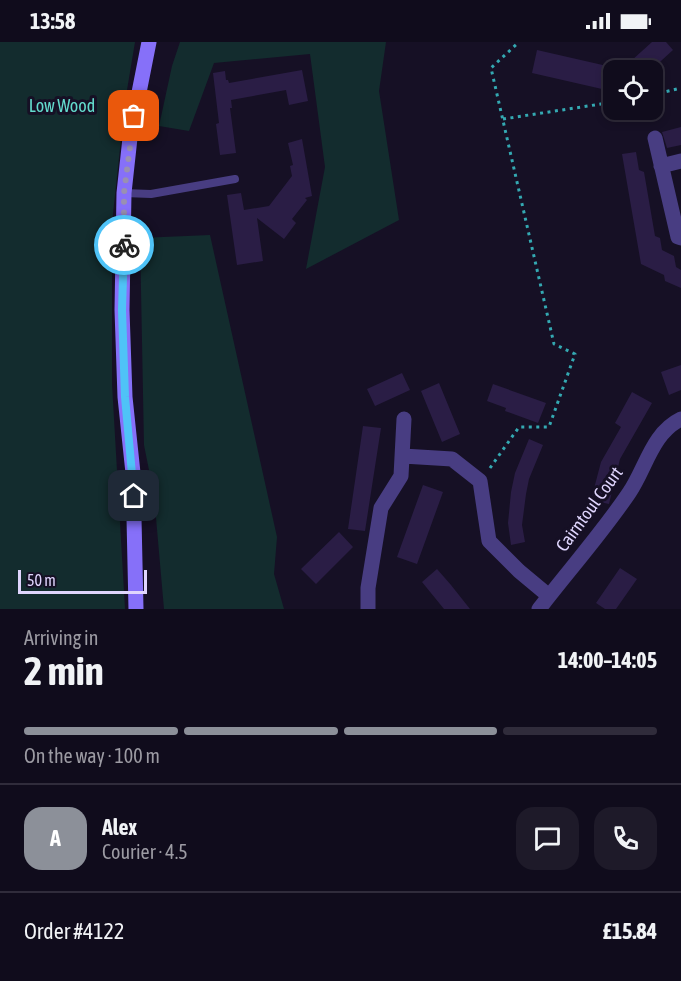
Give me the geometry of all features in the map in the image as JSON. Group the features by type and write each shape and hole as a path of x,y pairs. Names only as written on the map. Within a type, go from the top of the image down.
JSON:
{"main road":[{"path":"136,609 133,473 125,397 124,193 130,138 149,42"}],"street":[{"path":"655,138 678,237 681,238"},
{"path":"661,166 681,161"},
{"name":"Cairntoul Court","path":"539,609 630,492 661,435 681,418"},
{"path":"368,609 368,588 381,508 401,476 404,419"},
{"path":"403,456 452,459 480,481 489,541 519,571 549,596"}],"lane":[{"path":"124,193 151,194 235,179"}],"path":[{"path":"480,481 519,427 549,427 575,354 554,344 491,68 519,42"},
{"path":"663,92 681,88"},
{"path":"503,119 603,104"}],"green space":[{"name":"Low Wood","path":"0,42 135,42 125,102 112,223 112,384 125,609 0,609"},
{"path":"180,42 386,42 379,91 399,220 306,269 325,167 310,54 214,63 189,131 159,126 172,66"},
{"path":"210,235 277,537 274,574 284,609 164,609 154,495 144,445 140,238"}],"building":[{"path":"652,42 666,42 673,50 662,60 632,60"},
{"path":"537,50 603,65 603,84 602,89 532,73"},
{"path":"302,70 308,101 289,105 286,90 231,100 236,153 220,155 213,73 225,71 226,80 229,83"},
{"path":"681,127 681,145 667,148 662,132"},
{"path":"302,139 312,196 305,198 307,200 292,219 296,223 284,239 257,218 263,261 237,265 227,195 241,193 244,210 269,206 292,176 290,166 293,165 288,143"},
{"path":"636,152 639,170 644,172 655,236 660,238 662,250 674,256 676,267 681,270 681,288 665,281 664,275 641,264 622,154"},
{"path":"681,365 681,390 669,395 661,372"},
{"path":"402,373 410,390 375,406 367,389"},
{"path":"439,383 460,434 442,442 421,391"},
{"path":"493,384 546,403 538,423 505,411 506,408 487,401"},
{"path":"632,392 652,403 620,459 609,504 591,500 601,462 621,427 615,423"},
{"path":"363,426 381,428 365,531 348,529"},
{"path":"529,439 543,445 529,479 526,494 522,525 525,542 511,545 508,523 511,492 515,473"},
{"path":"423,485 443,492 417,564 397,557"},
{"path":"339,532 353,547 316,584 301,569"},
{"path":"620,568 637,579 616,609 605,609 596,603"},
{"path":"437,569 470,609 444,609 422,582"}],"way so far":[{"path":"124,245 124,193 134,116"}],"route":[{"path":"124,245 122,310 125,397 134,496"}]}
